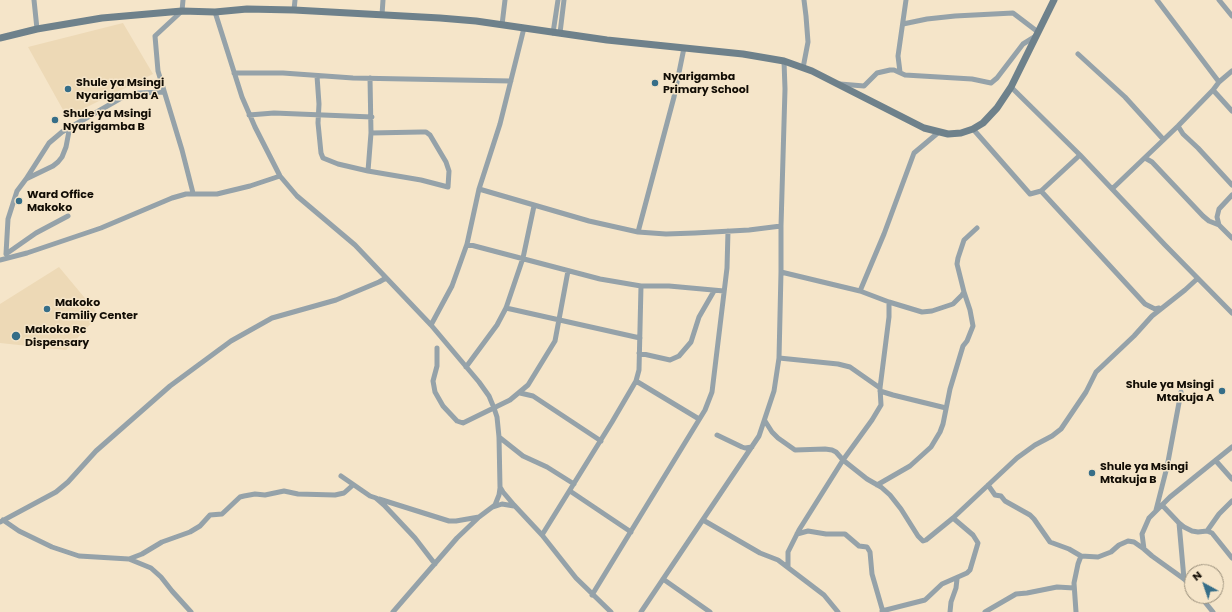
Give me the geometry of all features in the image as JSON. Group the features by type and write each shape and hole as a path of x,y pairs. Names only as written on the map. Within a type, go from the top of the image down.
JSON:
{"street":[{"path":"34,0 37,29"},
{"path":"183,0 182,11 155,36 156,59 193,193"},
{"path":"294,10 295,0"},
{"path":"382,15 383,0"},
{"path":"502,25 505,0"},
{"path":"557,33 558,0"},
{"path":"557,33 564,0"},
{"path":"803,68 808,42 804,0"},
{"path":"900,72 898,56 906,0"},
{"path":"0,38 37,29 102,18 182,11 215,12 247,9 294,10 440,18 614,41 743,54 784,61 839,84 924,128 948,134 961,133 973,129 982,123 997,108 1011,87 1054,0"},
{"path":"1157,0 1219,82"},
{"path":"1219,0 1232,16"},
{"path":"215,12 249,115 280,176 297,196 355,245 431,325 484,389 494,408 499,437 500,487 498,500 492,508"},
{"path":"903,24 927,19 954,16 1013,13 1037,34"},
{"path":"431,325 452,286 467,244 479,189 500,124 524,28"},
{"path":"839,84 864,86 877,74 890,70 900,72 905,75 972,79 990,83 997,78 1023,44 1037,34"},
{"path":"638,232 674,97 684,48"},
{"path":"1078,54 1125,96 1163,139"},
{"path":"641,612 752,447 765,421 774,391 779,358 782,272 781,226 785,89 784,61"},
{"path":"1112,189 1178,126 1232,70"},
{"path":"234,73 283,73 370,78 511,81"},
{"path":"317,76 320,146 323,158 338,164 368,171 421,180 448,187 450,179 446,162 434,140 426,132 371,133"},
{"path":"368,171 372,117 370,78"},
{"path":"1011,87 1112,189 1197,279 1232,313"},
{"path":"1213,90 1232,111"},
{"path":"6,254 7,226 10,211 17,191 49,143 70,125 123,97 139,93 164,92"},
{"path":"249,115 274,113 372,117"},
{"path":"26,179 58,162 66,147 70,125"},
{"path":"1178,126 1183,134 1232,185"},
{"path":"973,129 1031,195 1041,191 1080,156"},
{"path":"860,291 884,234 914,153 940,132"},
{"path":"1145,158 1152,162 1203,216 1209,221 1219,225 1232,238"},
{"path":"1,260 27,254 101,228 172,198 193,193 217,194 250,186 280,176"},
{"path":"479,189 589,221 638,232 666,234 728,231 781,226"},
{"path":"1041,191 1145,304 1155,309 1160,308"},
{"path":"1219,225 1217,217 1219,209 1232,195"},
{"path":"466,367 497,325 506,308 523,258 534,206"},
{"path":"1,260 6,254 36,233 68,216"},
{"path":"877,485 910,466 931,447 943,424 950,389 963,346 968,341 973,326 957,264 958,258 964,240 977,228"},
{"path":"592,595 632,532 705,410 712,392 727,268 728,231"},
{"path":"467,244 600,280 641,286 669,286 724,291"},
{"path":"437,348 437,366 433,381 434,392 446,410 463,424 520,393 529,384 556,341 568,271"},
{"path":"782,272 860,291 922,312 953,304 964,292"},
{"path":"2,521 56,492 68,482 96,451 170,386 231,341 272,318 336,300 386,278"},
{"path":"765,421 778,438 796,450 825,448 832,450 843,460 881,487 890,495 923,541 953,518 1017,458 1061,429 1086,392 1096,372 1120,350 1160,308 1185,290 1197,279"},
{"path":"542,535 601,441 636,381 639,370 640,353 641,286"},
{"path":"640,353 670,360 679,356 691,342 699,317 714,291"},
{"path":"788,568 788,552 797,534 843,460 879,409 882,402 880,389 889,316 889,302"},
{"path":"506,308 640,338"},
{"path":"779,358 838,364 850,367 880,389 893,395 946,408"},
{"path":"636,381 699,419"},
{"path":"529,384 528,389 531,395"},
{"path":"1155,512 1167,466 1181,392"},
{"path":"520,393 531,395 601,441"},
{"path":"717,435 742,447 752,447"},
{"path":"499,437 523,456 547,467 574,484"},
{"path":"1144,549 1142,534 1144,526 1155,512 1181,487 1232,447"},
{"path":"1216,461 1232,480"},
{"path":"341,476 370,496 449,521 479,517"},
{"path":"129,559 142,554 162,542 190,532 200,526 210,515 222,514 240,497 255,494 265,495 284,491 298,494 336,495 344,493 353,485"},
{"path":"988,485 996,496 1001,496 1005,501 1030,515 1050,542 1069,549 1082,556 1098,557 1111,552 1119,545 1128,541 1134,542 1184,578"},
{"path":"500,487 514,506 542,535 576,578 611,612"},
{"path":"570,490 632,532"},
{"path":"376,498 394,514 434,564"},
{"path":"1207,531 1218,514 1232,501"},
{"path":"393,612 457,538 479,517 492,508 502,504 514,506"},
{"path":"1162,505 1179,523 1192,531 1207,531 1218,539 1232,558"},
{"path":"797,534 808,531 826,534 845,534 859,546 867,547 870,552 872,574 881,610 925,600 942,584 957,579 970,570 978,543 973,535 953,518"},
{"path":"703,520 760,553 778,560 824,595 835,611"},
{"path":"2,521 52,547 79,556 129,559 151,568 161,577 190,612"},
{"path":"1179,523 1184,578"},
{"path":"1076,612 1074,588 1076,571 1082,556"},
{"path":"663,579 710,612"},
{"path":"950,612 957,579"},
{"path":"986,612 1016,594 1057,587 1074,588"},
{"path":"1206,604 1213,612"}],"shaded area":[{"path":"123,23 153,74 67,117 28,47"},
{"name":"Makoko Familiy Center","path":"59,267 99,315 66,350 0,343 0,304"}],"place":[{"name":"Nyarigamba Primary School","path":"655,83"},
{"name":"Shule ya Msingi Nyarigamba A","path":"68,89"},
{"name":"Shule ya Msingi Nyarigamba B","path":"55,120"},
{"name":"Ward Office Makoko","path":"19,201"},
{"name":"Makoko Familiy Center","path":"47,309"},
{"name":"Makoko Rc Dispensary","path":"16,336"},
{"name":"Shule ya Msingi Mtakuja A","path":"1222,391"},
{"name":"Shule ya Msingi Mtakuja B","path":"1092,473"}]}
